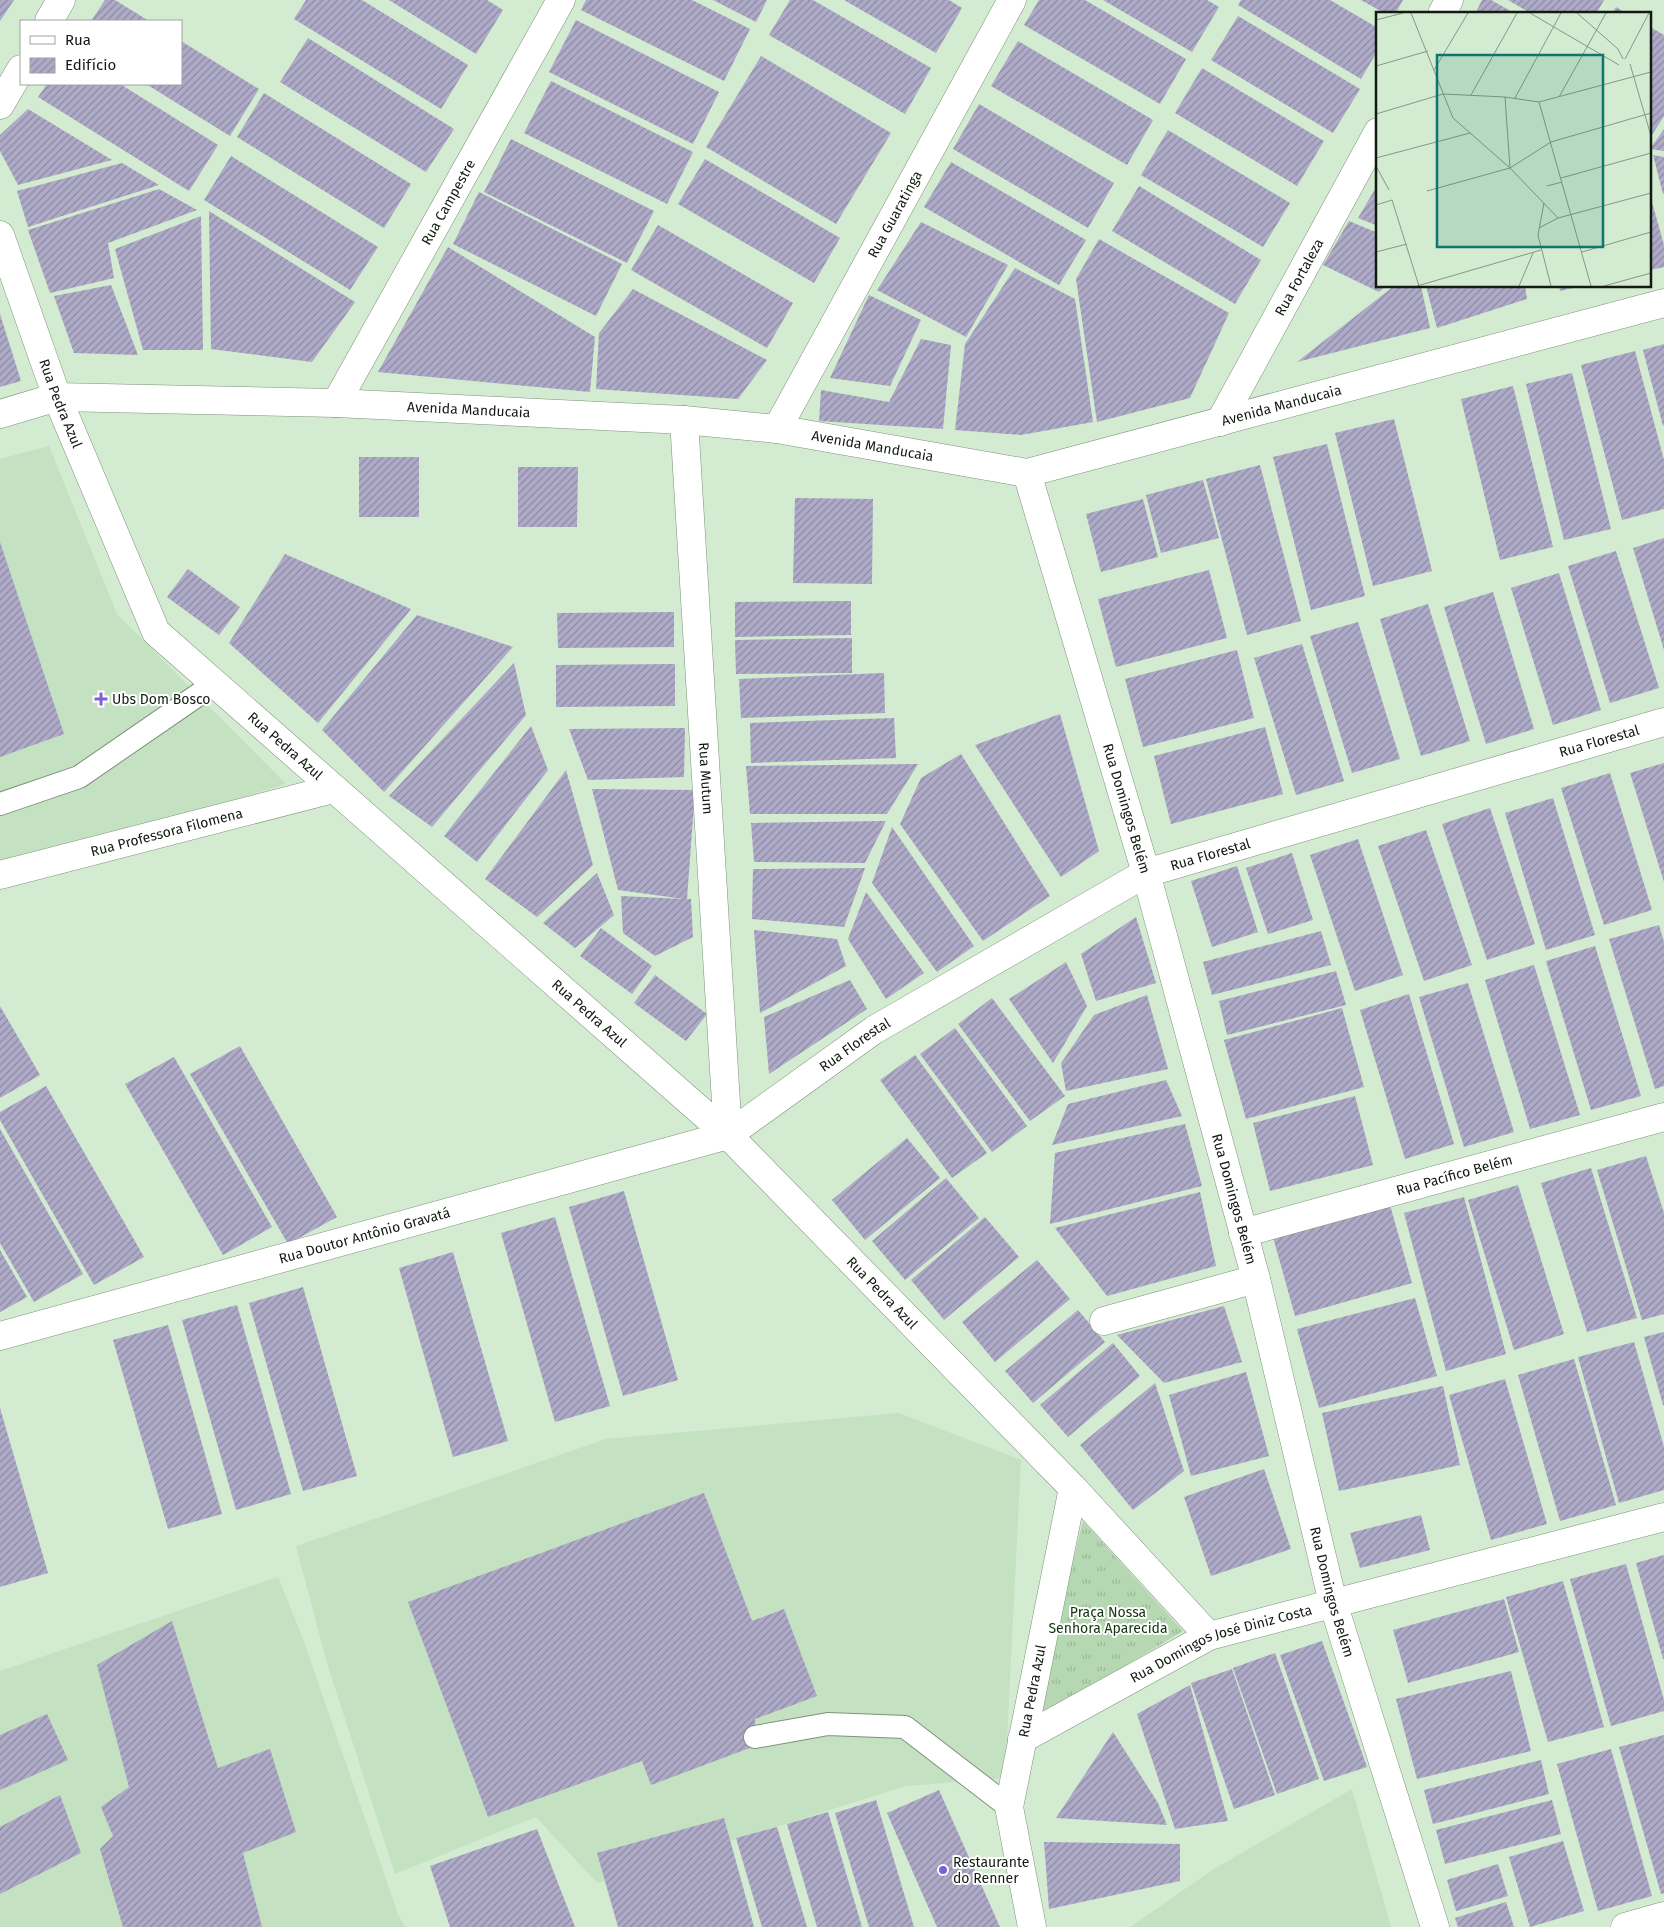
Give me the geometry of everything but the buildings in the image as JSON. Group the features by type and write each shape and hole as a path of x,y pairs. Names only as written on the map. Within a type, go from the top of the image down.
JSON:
{"street":[{"path":"50,20 61,0"},
{"name":"Rua Campestre","path":"336,404 561,0"},
{"name":"Rua Guaratinga","path":"777,428 1012,0"},
{"path":"1443,12 1449,0"},
{"path":"0,105 20,70"},
{"name":"Rua Fortaleza","path":"1220,422 1376,136"},
{"name":"Rua Pedra Azul","path":"0,235 57,397 156,632 728,1136 1073,1488 1009,1807"},
{"name":"Avenida Manducaia","path":"0,414 57,397 336,404 684,420 777,428 1027,473 1664,303"},
{"name":"Rua Mutum","path":"684,420 728,1136"},
{"name":"Rua Domingos Belém","path":"1027,473 1146,872 1256,1279 1333,1603 1435,1927"},
{"name":"Rua Florestal","path":"728,1136 874,1030 1146,872 1664,722"},
{"name":"Rua Professora Filomena","path":"0,875 333,789"},
{"name":"Rua Pacífico Belém","path":"1243,1233 1664,1117"},
{"name":"Rua Doutor Antônio Gravatá","path":"0,1336 728,1136"},
{"path":"1104,1321 1256,1279"},
{"path":"1073,1488 1209,1636"},
{"name":"Rua Domingos José Diniz Costa","path":"1022,1738 1209,1636 1664,1517"},
{"path":"1009,1807 1032,1927"},
{"path":"1625,1927 1664,1916"}],"lane":[{"path":"0,804 79,777 214,684"},
{"path":"755,1737 828,1724 904,1728 1009,1807"}],"shaded area":[{"name":"Ubs Dom Bosco","path":"49,446 117,614 286,784 0,872 0,459"},
{"path":"899,1413 1021,1460 1005,1778 906,1786 597,1883 536,1817 395,1874 327,1663 296,1546 606,1439"},
{"path":"278,1577 302,1636 398,1914 405,1927 0,1927 0,1671"},
{"path":"1352,1789 1391,1927 1130,1927 1214,1869"}],"green space":[{"name":"Praça Nossa Senhora Aparecida","path":"1083,1521 1183,1631 1033,1721"}],"place":[{"name":"Ubs Dom Bosco","path":"101,699"},
{"name":"Restaurante do Renner","path":"943,1870"}]}
